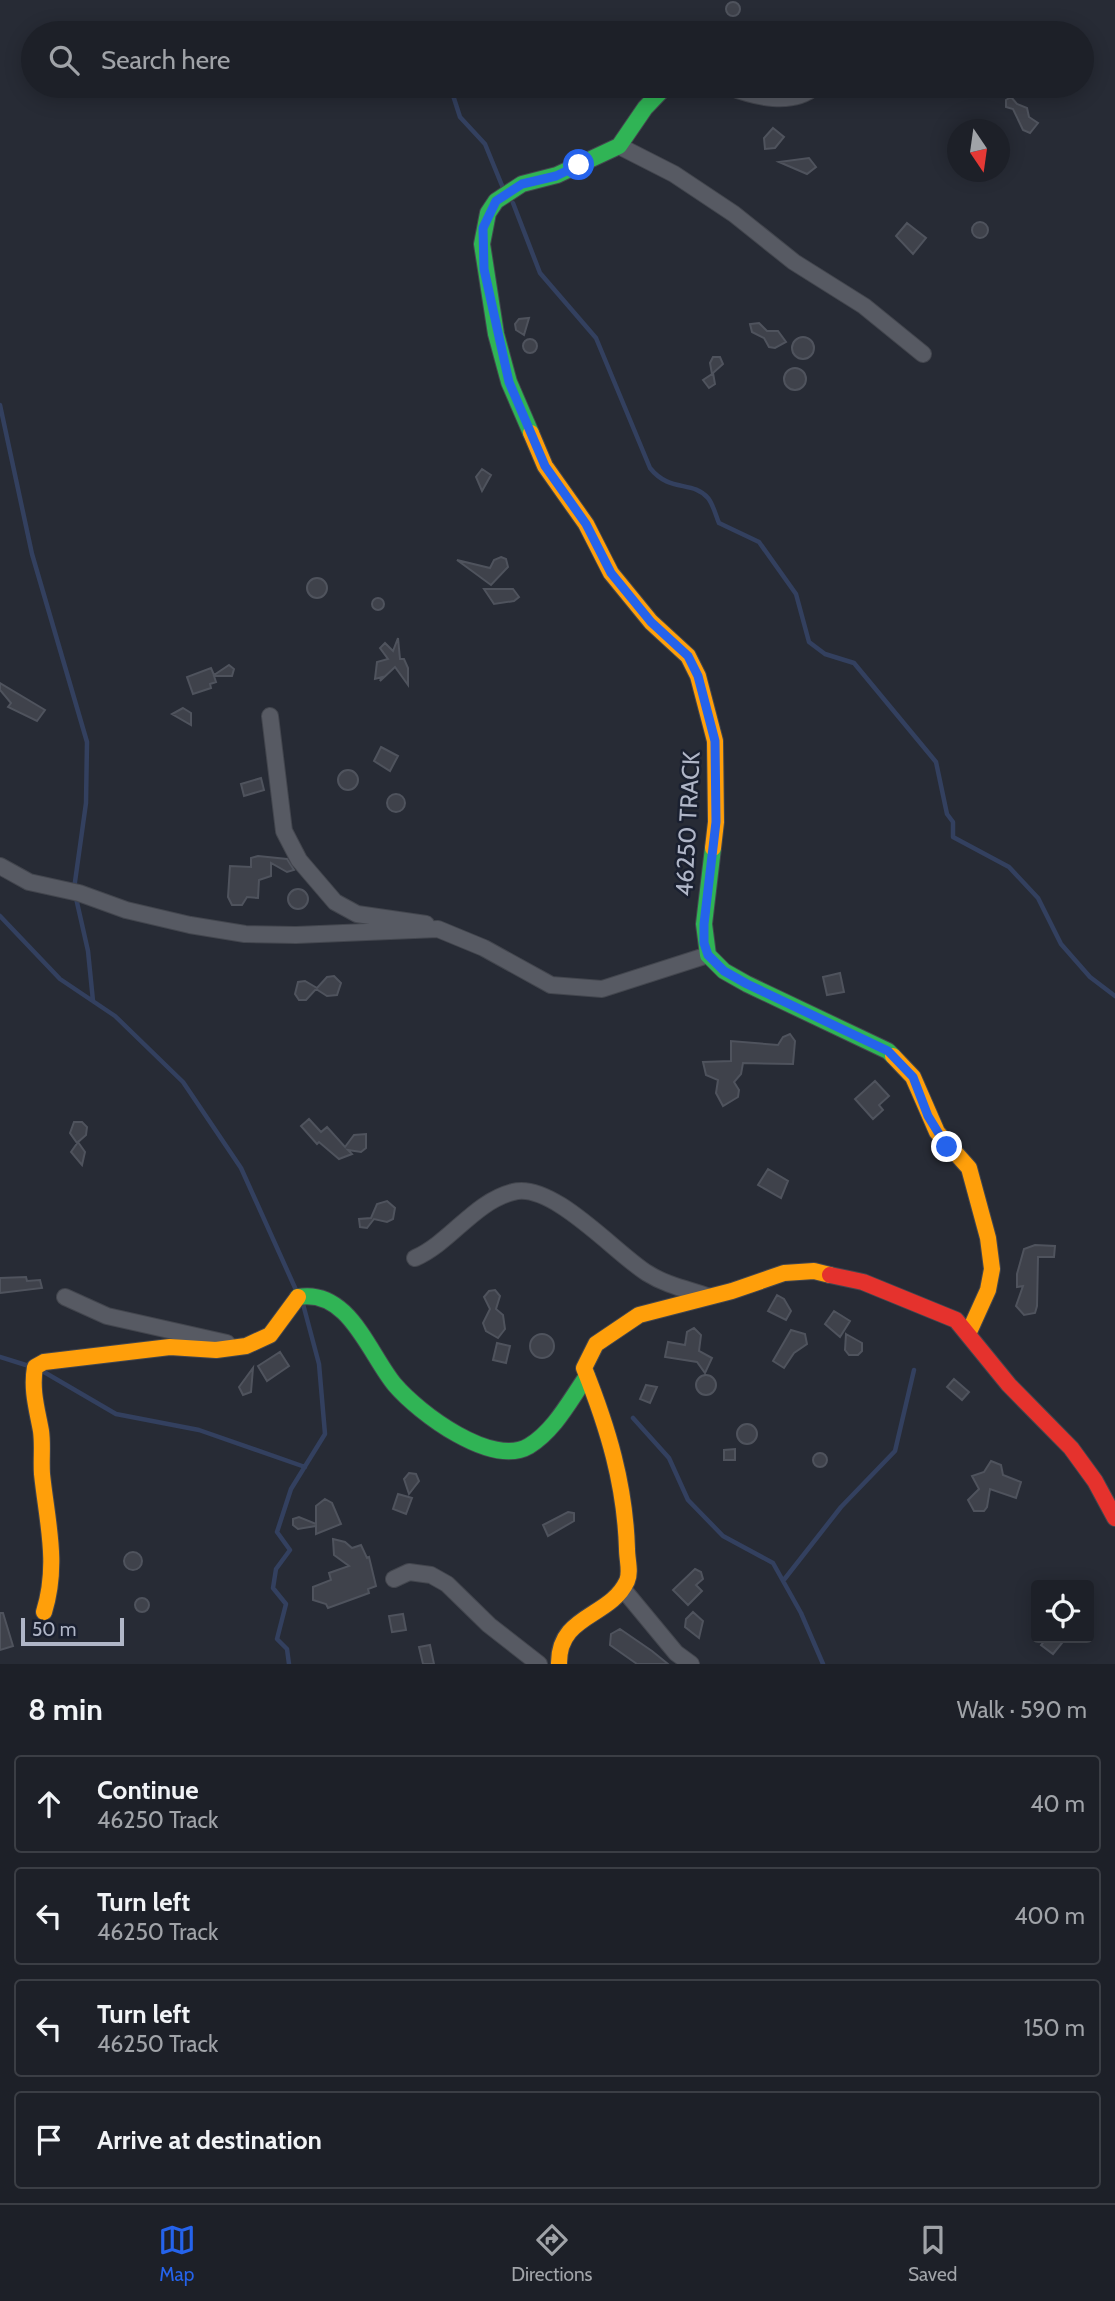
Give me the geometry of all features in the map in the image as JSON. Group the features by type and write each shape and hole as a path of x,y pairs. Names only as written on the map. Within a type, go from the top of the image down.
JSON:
{"street":[{"name":"46250 TRACK","path":"655,98 619,146 568,171 522,184 496,201 483,228 484,269 509,382 545,466 586,524 611,573 651,622 688,656 698,676 715,741 716,822 704,924 704,943 708,955"},
{"path":"619,146 674,174 734,214 793,262 864,306 923,354"},
{"path":"270,716 284,831 299,860 335,902 357,914 377,919 419,922 484,948 551,985 585,989 623,985 708,955 724,971 747,984 888,1051 913,1077 937,1132 969,1168 986,1226 992,1269 981,1310 969,1332"},
{"path":"0,866 29,882 79,893 126,910 190,926 245,934 438,929"},
{"path":"415,1258 436,1246 489,1203 514,1191 529,1190 550,1199 610,1241 645,1272 673,1287 709,1297"},
{"path":"559,1664 559,1645 567,1634 623,1589 629,1570 626,1496 608,1425 584,1368 586,1358 611,1331 639,1315 709,1297 784,1273 814,1271 863,1282 956,1320 969,1332 1009,1385 1071,1448 1099,1487 1115,1518"},
{"path":"44,1612 51,1592 55,1552 42,1475 41,1435 32,1379 35,1367 44,1362 91,1354 170,1348 216,1350 246,1346 270,1335 299,1297 313,1294 325,1298 343,1312 395,1384 413,1402 479,1444 502,1452 518,1450 534,1442 564,1410 587,1376"},
{"path":"65,1297 107,1316 246,1346"},
{"path":"394,1579 409,1572 430,1574 447,1584 489,1625 539,1664"},
{"path":"623,1589 676,1653 691,1664"}],"building":[{"path":"730,2 736,2 740,9 736,16 730,16 726,12 726,6"},
{"path":"1012,98 1017,104 1027,108 1029,117 1038,123 1030,133 1023,130 1013,109 1006,107 1006,100"},
{"path":"773,128 784,137 775,148 765,149 764,138"},
{"path":"809,158 816,167 807,174 779,162"},
{"path":"980,222 988,230 980,238 972,230"},
{"path":"907,223 926,238 913,254 896,236"},
{"path":"529,318 524,335 516,330 515,324 519,319"},
{"path":"759,323 767,331 778,331 786,342 775,348 769,347 764,338 752,332 750,324"},
{"path":"803,337 811,340 814,348 811,356 803,359 795,356 792,348 795,340"},
{"path":"527,339 533,339 537,346 533,353 527,353 523,349 523,343"},
{"path":"713,357 720,357 723,364 713,373 715,384 709,388 703,380 712,374 710,363"},
{"path":"795,368 803,371 806,379 803,387 795,390 787,387 784,379 787,371"},
{"path":"482,469 491,475 482,491 476,477"},
{"path":"501,557 506,559 508,567 491,585 457,560 490,568 494,560"},
{"path":"317,578 324,581 327,588 324,595 317,598 310,595 307,588 310,581"},
{"path":"484,589 513,589 519,597 514,601 494,604"},
{"path":"378,598 384,604 378,610 372,604"},
{"path":"398,638 400,659 404,659 408,668 408,685 395,667 380,681 382,677 375,679 377,662 388,659 380,648 385,643 393,651"},
{"path":"229,665 234,669 232,676 214,676 216,682 210,684 211,688 193,694 187,677 211,668 214,675"},
{"path":"0,683 45,710 37,721 8,707 11,703 0,690"},
{"path":"183,708 191,713 191,725 172,714"},
{"path":"381,747 398,756 390,771 374,761"},
{"path":"348,770 355,773 358,780 355,787 348,790 341,787 338,780 341,773"},
{"path":"261,778 264,790 244,796 241,784"},
{"path":"392,794 400,794 405,803 403,810 392,812 387,807 387,799"},
{"path":"258,856 287,859 294,870 287,872 271,863 271,876 259,880 258,898 247,897 242,905 232,905 228,897 230,866 251,867 251,858"},
{"path":"298,889 305,892 308,899 305,906 298,909 291,906 288,899 291,892"},
{"path":"840,973 844,992 827,995 823,977"},
{"path":"334,976 341,983 337,995 327,996 316,989 306,1000 299,1000 295,994 298,982 305,981 317,988 327,977"},
{"path":"790,1034 795,1041 793,1064 743,1063 741,1074 734,1082 739,1090 738,1097 723,1106 716,1093 718,1080 706,1075 703,1062 731,1061 731,1041 778,1045 783,1037"},
{"path":"875,1081 889,1096 879,1105 883,1110 873,1119 855,1099"},
{"path":"309,1119 321,1132 327,1127 345,1147 354,1135 366,1134 366,1148 361,1152 348,1150 352,1154 339,1159 319,1142 317,1144 301,1126"},
{"path":"74,1122 82,1122 87,1127 86,1135 77,1143 70,1133"},
{"path":"78,1142 85,1152 82,1165 71,1152"},
{"path":"768,1169 788,1181 781,1198 758,1185"},
{"path":"387,1201 395,1208 393,1219 387,1222 374,1219 367,1228 360,1227 359,1219 371,1218 377,1204"},
{"path":"1035,1245 1055,1246 1054,1257 1038,1257 1037,1306 1035,1313 1024,1315 1016,1306 1023,1286 1017,1287 1017,1274 1024,1249"},
{"path":"26,1277 27,1281 40,1280 42,1288 0,1293 0,1278"},
{"path":"495,1290 500,1296 496,1309 503,1315 505,1329 498,1338 486,1331 483,1323 490,1309 484,1297 489,1291"},
{"path":"777,1295 784,1299 791,1311 786,1320 768,1311"},
{"path":"834,1311 850,1321 840,1337 825,1324"},
{"path":"694,1328 701,1335 699,1351 712,1358 705,1373 697,1362 665,1357 668,1342 685,1345 687,1332"},
{"path":"791,1330 805,1334 807,1344 794,1353 784,1368 773,1361"},
{"path":"542,1334 553,1341 554,1346 547,1357 542,1358 531,1351 530,1346 537,1335"},
{"path":"846,1334 862,1343 862,1351 858,1355 849,1355 845,1350"},
{"path":"497,1343 510,1346 506,1363 493,1360"},
{"path":"280,1352 289,1366 267,1381 258,1366"},
{"path":"253,1368 251,1392 243,1395 239,1387"},
{"path":"706,1375 713,1378 716,1385 713,1392 706,1395 699,1392 696,1385 699,1378"},
{"path":"954,1379 969,1392 962,1400 947,1387"},
{"path":"646,1385 657,1387 650,1403 640,1399"},
{"path":"747,1424 754,1427 757,1434 754,1441 747,1444 740,1441 737,1434 740,1427"},
{"path":"735,1449 735,1460 724,1460 724,1450"},
{"path":"820,1453 825,1455 825,1465 820,1467 815,1465 813,1460 815,1455"},
{"path":"991,1461 1001,1465 1003,1475 1021,1482 1016,1498 990,1489 987,1507 984,1511 974,1511 968,1500 979,1489 972,1476 984,1472"},
{"path":"409,1473 416,1474 419,1481 409,1494 404,1479"},
{"path":"398,1494 412,1498 406,1514 393,1509"},
{"path":"325,1499 332,1503 341,1524 316,1534 316,1526 298,1529 293,1525 293,1519 299,1517 316,1524 316,1506"},
{"path":"568,1512 574,1513 574,1521 548,1536 543,1525"},
{"path":"333,1539 345,1542 352,1548 361,1545 367,1558 369,1557 376,1586 368,1589 369,1593 328,1608 326,1604 313,1600 313,1587 331,1580 329,1573 349,1566 334,1555"},
{"path":"133,1552 139,1555 142,1561 139,1567 133,1570 127,1567 124,1561 127,1555"},
{"path":"695,1569 701,1572 703,1579 696,1585 702,1591 688,1605 673,1590"},
{"path":"139,1598 145,1598 149,1605 145,1612 139,1612 135,1608 135,1602"},
{"path":"693,1612 703,1621 699,1638 685,1627 686,1619"},
{"path":"0,1613 3,1613 13,1646 0,1650"},
{"path":"403,1614 406,1630 392,1632 389,1616"},
{"path":"620,1629 668,1664 637,1664 610,1645 611,1634"},
{"path":"1043,1643 1062,1643 1053,1654 1041,1645"},
{"path":"430,1645 434,1664 423,1664 419,1647"}],"waterway":[{"path":"454,98 460,117 485,144 503,188"},
{"path":"513,203 540,273 596,338 650,468 665,481 702,493 710,501 719,523 759,542 796,594 809,642 825,654 854,663 936,762 947,814 953,822 953,837 1009,867 1038,898 1061,944 1090,977 1115,996"},
{"path":"0,405 32,554 87,742 86,803 74,889"},
{"path":"76,898 88,951 93,1001"},
{"path":"0,916 60,979 115,1016 183,1082 241,1168 296,1290"},
{"path":"289,1664 287,1649 277,1639 286,1604 273,1588 276,1569 290,1550 277,1532 291,1489 325,1434 319,1364 303,1304"},
{"path":"0,1357 29,1366"},
{"path":"783,1581 841,1507 895,1451 914,1370"},
{"path":"44,1372 116,1414 199,1430 305,1467"},
{"path":"633,1418 669,1458 688,1500 723,1536 773,1563 801,1613 823,1664"}],"traffic: fast":[{"path":"531,433 509,382 496,334 482,244 488,213 496,201 522,184 557,175 619,146 655,98"},
{"path":"713,848 704,924 708,955 724,971 747,984 888,1051 893,1056"},
{"path":"298,1297 316,1297 331,1303 344,1313 406,1397 457,1434 496,1450 514,1451 529,1446 547,1432 587,1376"}],"traffic: slow":[{"path":"531,433 545,466 586,524 611,573 651,622 688,656 698,676 715,741 716,822 713,848"},
{"path":"893,1056 913,1077 937,1132 969,1168 988,1238 992,1269 988,1290 969,1332"},
{"path":"559,1664 561,1648 567,1635 609,1603 619,1593 629,1574 626,1525 619,1479 608,1434 584,1368 596,1344 639,1315 732,1291 784,1273 814,1271 830,1275"},
{"path":"44,1612 51,1577 51,1560 42,1474 42,1436 34,1392 35,1367 44,1362 170,1347 216,1350 246,1346 270,1335 298,1297"}],"traffic: jam":[{"path":"830,1275 863,1282 956,1320 1009,1385 1071,1448 1095,1481 1115,1518"}],"route":[{"path":"579,165 556,176 522,184 496,201 488,213 482,244 489,301 509,382 526,416 545,466 586,524 611,573 651,622 688,656 698,676 715,741 716,822 704,924 704,943 708,955 724,971 747,984 888,1051 913,1077 928,1116 947,1147"}]}
